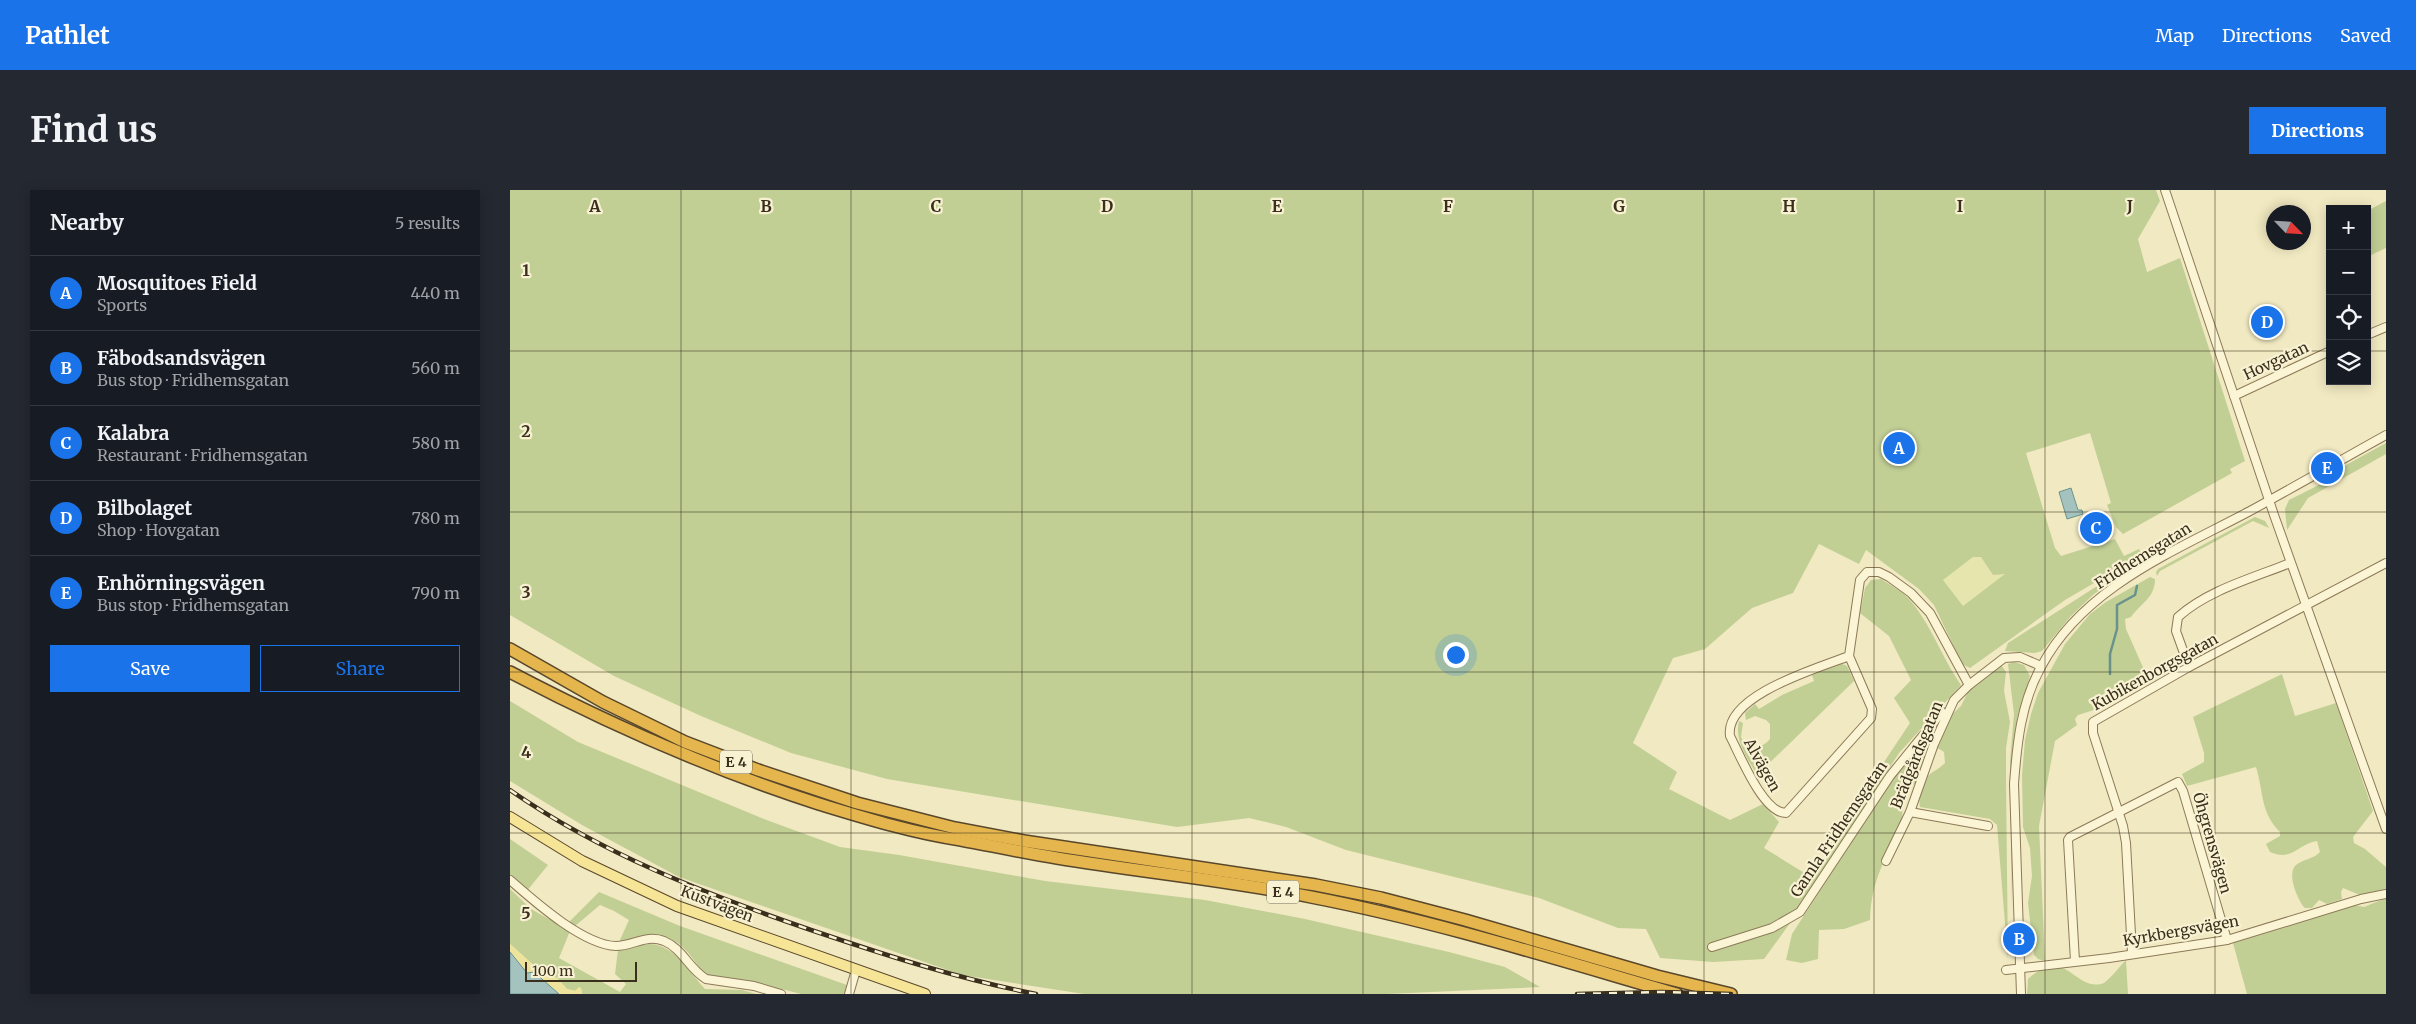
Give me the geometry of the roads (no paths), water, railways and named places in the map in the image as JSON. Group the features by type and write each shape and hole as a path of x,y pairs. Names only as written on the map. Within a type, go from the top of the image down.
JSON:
{"highway":[{"name":"E 4","path":"510,641 614,700 758,770"},
{"name":"E 4","path":"510,649 603,702 677,738 758,770 857,803 954,828 1024,841 1316,885 1381,898 1465,920 1657,976 1730,994"},
{"name":"E 4","path":"510,672 602,719 680,755 773,789 859,816 960,840 1056,858 1309,896 1379,911 1465,933 1677,994"}],"main road":[{"name":"Kustvägen","path":"510,817 582,861 632,886 744,931 925,994"}],"street":[{"path":"2165,190 2290,563 2386,829"},
{"path":"2371,333 2386,327"},
{"name":"Hovgatan","path":"2234,396 2326,354"},
{"name":"Fridhemsgatan","path":"2021,994 2014,784 2016,751 2021,719 2041,666 2066,630 2112,588 2386,435"},
{"path":"2189,667 2176,631 2178,617 2187,608 2214,594 2290,563"},
{"name":"Kubikenborgsgatan","path":"2132,953 2126,843 2093,733 2094,722 2189,667 2386,563"},
{"path":"1849,656 1860,580 1867,572 1879,572 1911,593 1930,613 1969,685"},
{"name":"Alvägen","path":"1849,656 1872,709 1871,718 1786,813 1778,812 1764,800 1730,736 1728,727 1731,720 1763,692 1849,656"},
{"name":"Brädgårdsgatan","path":"1886,861 1910,812 1954,700 1994,665 2008,657 2020,657 2041,666"},
{"name":"Gamla Fridhemsgatan","path":"1712,947 1772,928 1800,912 1890,776 1942,712"},
{"name":"Öhgrensvägen","path":"2118,812 2178,782 2183,791 2227,940"},
{"path":"1910,812 1988,826"},
{"path":"2075,962 2068,840 2070,837 2118,812"},
{"path":"510,880 552,916 593,939 613,946 622,946 641,939 658,939 680,952 700,975 706,979 754,986 781,994"},
{"name":"Kyrkbergsvägen","path":"2006,970 2227,940 2361,899 2386,894"},
{"path":"849,994 856,970"}],"water":[{"path":"2071,488 2078,510 2082,510 2083,514 2067,519 2059,492"},
{"path":"510,952 527,973 534,972 559,994 510,994"}],"waterway":[{"path":"2110,674 2110,654 2117,629 2117,605 2135,595 2137,586"}],"railway":[{"path":"510,790 581,834 656,871 694,887 811,930 894,957 950,974 1036,994"},
{"path":"1577,994 1662,992 1731,994"}],"place":[{"name":"Bilbolaget","path":"2267,322"},
{"name":"Mosquitoes Field","path":"1899,448"},
{"name":"Enhörningsvägen","path":"2327,468"},
{"name":"Kalabra","path":"2096,528"},
{"name":"Fäbodsandsvägen","path":"2019,939"}]}
